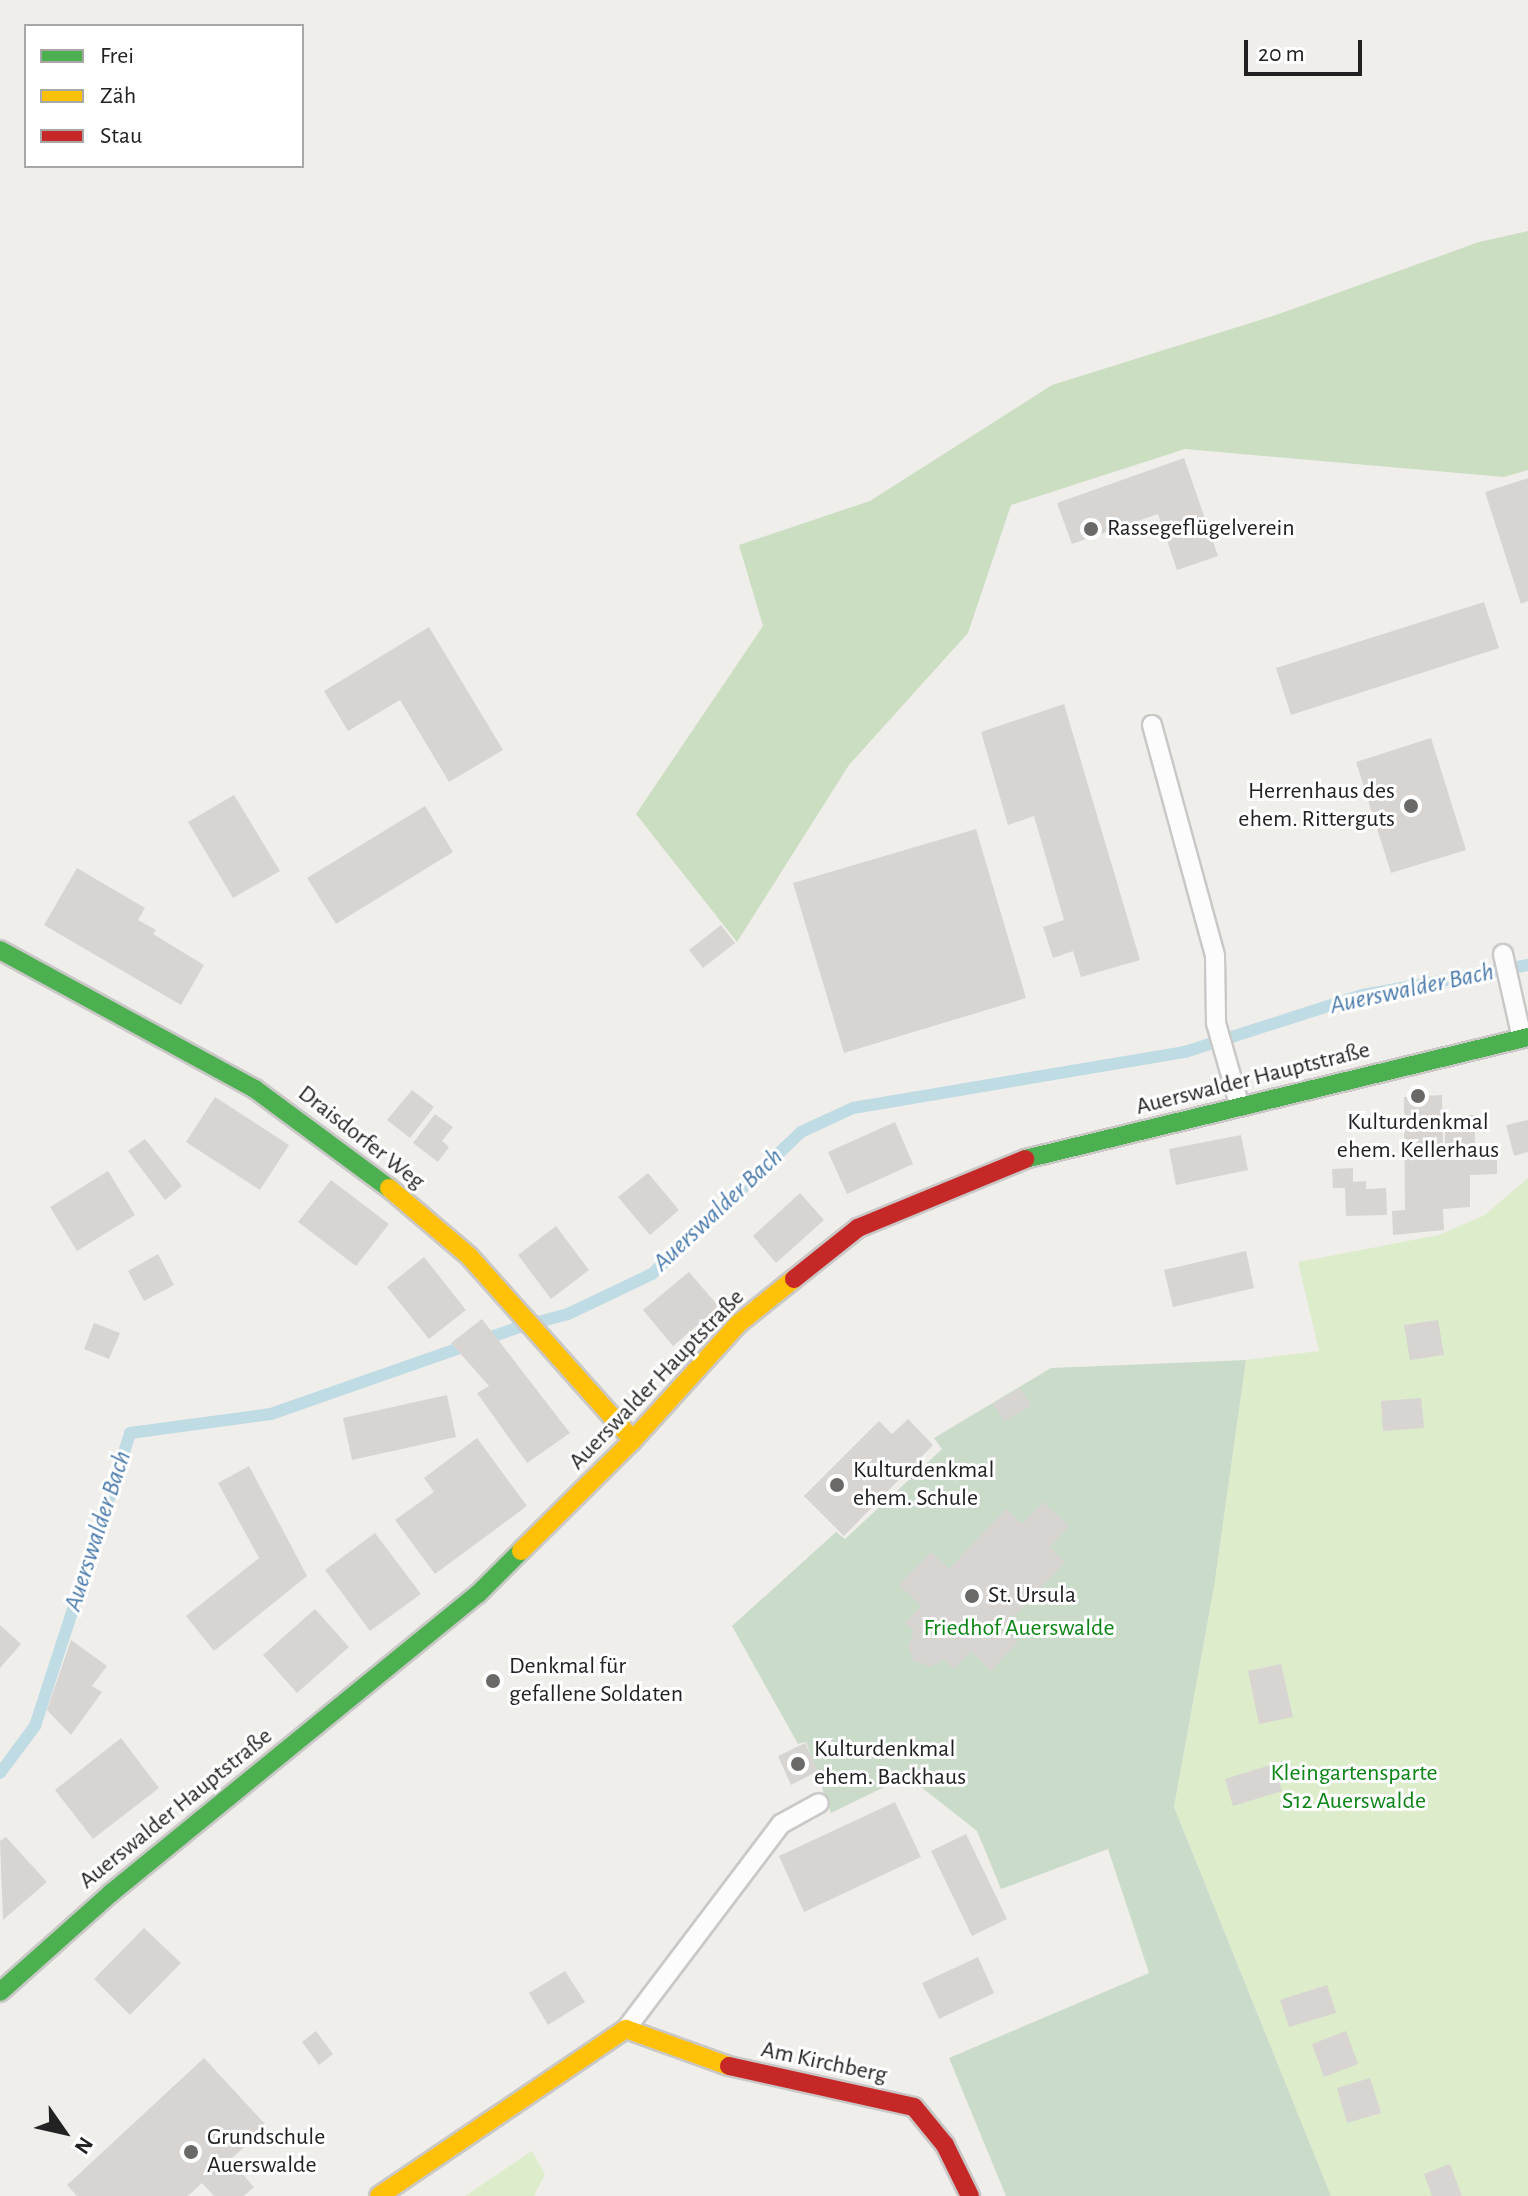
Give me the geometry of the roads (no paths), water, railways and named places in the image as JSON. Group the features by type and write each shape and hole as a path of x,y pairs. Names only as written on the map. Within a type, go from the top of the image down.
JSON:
{"main road":[{"name":"Draisdorfer Weg","path":"0,950 308,1124 469,1256 633,1440"},
{"name":"Auerswalder Hauptstraße","path":"0,1992 111,1893 478,1594 633,1440 738,1324 858,1228 1019,1161 1525,1037"},
{"path":"379,2196 626,2029"},
{"name":"Am Kirchberg","path":"626,2029 754,2075 914,2107 945,2145 970,2196"}],"lane":[{"path":"1152,725 1215,956 1216,1023 1240,1107"},
{"path":"1503,954 1525,1037"},
{"path":"626,2029 781,1824 819,1803"}],"waterway":[{"name":"Auerswalder Bach","path":"538,1322 568,1314 652,1274 801,1132 853,1108 1185,1052 1363,995 1528,965"},
{"name":"Auerswalder Bach","path":"0,1773 35,1726 130,1433 271,1414 520,1327"}],"place":[{"name":"Rassegeflügelverein","path":"1091,529"},
{"name":"Herrenhaus des ehem. Ritterguts","path":"1411,806"},
{"name":"Kulturdenkmal ehem. Kellerhaus","path":"1418,1096"},
{"name":"Kulturdenkmal ehem. Schule","path":"837,1485"},
{"name":"St. Ursula","path":"972,1596"},
{"name":"Denkmal für gefallene Soldaten","path":"493,1681"},
{"name":"Kulturdenkmal ehem. Backhaus","path":"798,1764"},
{"name":"Grundschule Auerswalde","path":"191,2152"}],"park label":[{"name":"Friedhof Auerswalde","path":"1019,1629"},
{"name":"Kleingartensparte S12 Auerswalde","path":"1354,1788"}]}
